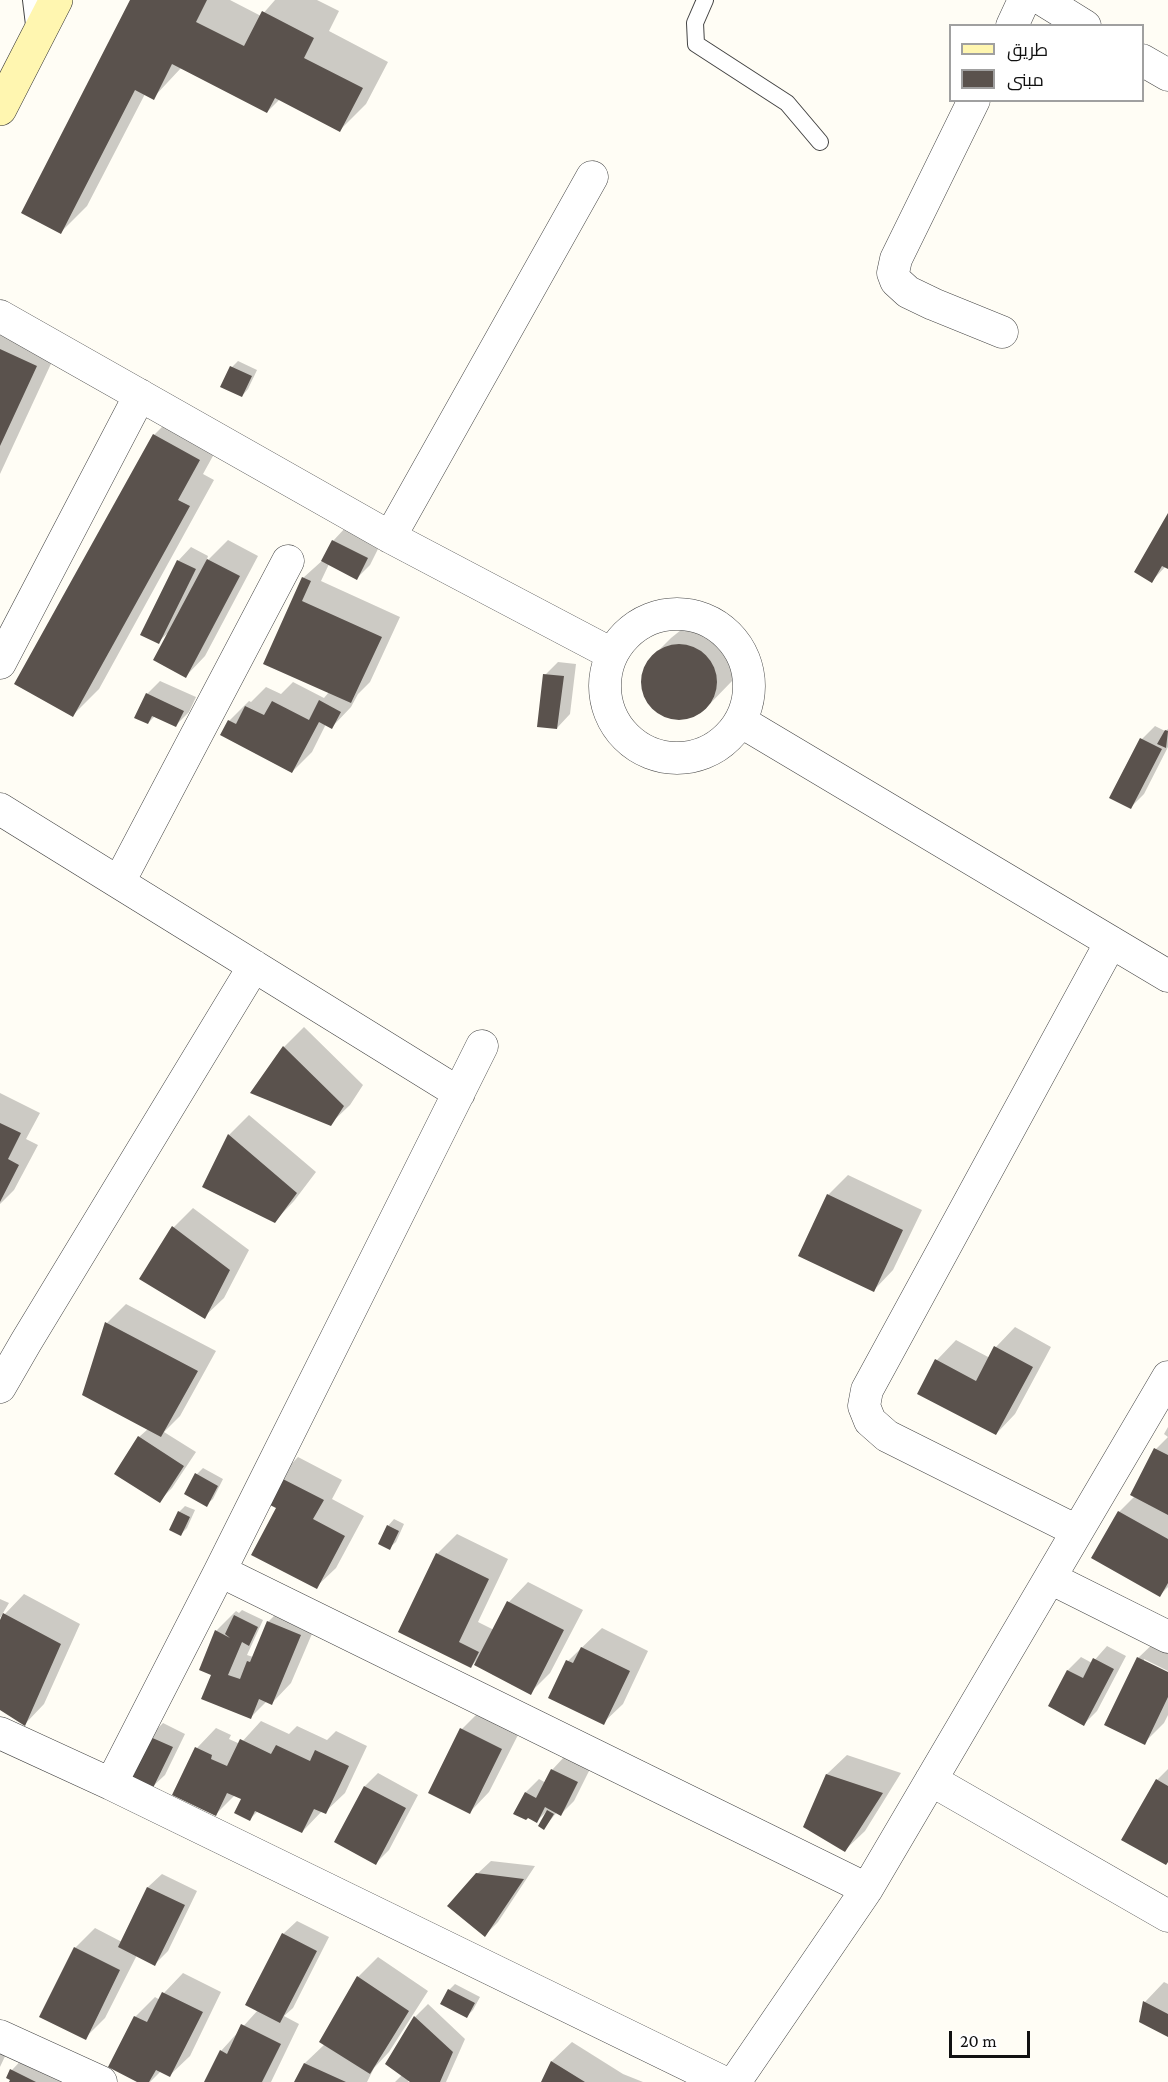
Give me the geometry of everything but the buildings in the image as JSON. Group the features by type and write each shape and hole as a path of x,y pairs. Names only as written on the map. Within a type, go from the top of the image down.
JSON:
{"street":[{"path":"0,109 56,0"},
{"path":"1013,24 1024,0"},
{"path":"1043,0 1082,24"},
{"path":"1144,61 1168,75"},
{"path":"974,102 896,259 893,273 896,281 908,292 1002,332"},
{"path":"390,537 592,177"},
{"path":"0,316 390,537 612,654"},
{"path":"0,663 140,395"},
{"path":"119,882 288,561"},
{"path":"665,614 688,614 710,622 729,635 742,654 749,676 748,699 740,721 726,738 708,751 687,757 676,757 644,750 626,736 613,718 606,698 605,675 612,654 625,636 643,622 665,614"},
{"path":"740,721 1168,976"},
{"path":"0,809 459,1093"},
{"path":"1077,1531 886,1436 870,1421 864,1406 872,1379 1111,942"},
{"path":"0,1387 254,966"},
{"path":"111,1784 482,1046"},
{"path":"735,2082 867,1889 1168,1377"},
{"path":"220,1571 867,1889"},
{"path":"1050,1578 1168,1637"},
{"path":"0,1732 723,2082"},
{"path":"931,1780 1168,1916"},
{"path":"0,2036 101,2082"}],"lane":[{"path":"31,0 36,40"},
{"path":"705,0 695,23 696,44 787,103 820,142"}]}
